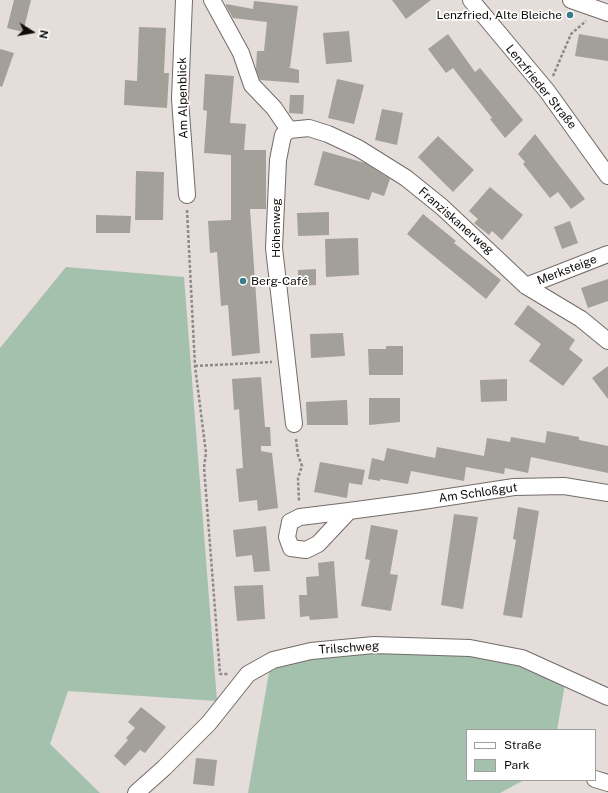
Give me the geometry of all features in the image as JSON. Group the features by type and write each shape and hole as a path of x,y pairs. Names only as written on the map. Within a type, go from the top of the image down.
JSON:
{"street":[{"name":"Am Alpenblick","path":"184,0 180,99 187,195"},
{"path":"212,0 241,53 252,85 274,108 289,130"},
{"name":"Lenzfrieder Straße","path":"471,0 547,91 608,176"},
{"path":"571,0 603,12"},
{"name":"Franziskanerweg","path":"289,130 310,128 328,134 358,148 406,178 442,207 526,286 581,319 608,341"},
{"name":"Höhenweg","path":"289,130 283,135 278,160 274,248 294,424"},
{"name":"Merksteige","path":"526,286 608,254"},
{"name":"Am Schloßgut","path":"300,517 416,502 514,486 564,486 608,493"},
{"path":"300,517 290,522 287,537 291,548 306,550 318,544 349,511"},
{"name":"Trilschweg","path":"136,793 164,768 209,723 248,674 273,660 311,651 374,645 470,648 522,658 608,697"},
{"path":"596,779 608,783"}],"path":[{"path":"547,91 571,34 603,12"},
{"path":"187,195 195,366 206,454 204,467 220,674 248,674"},
{"path":"195,366 287,361"},
{"path":"294,424 298,455 302,466 298,478 300,517"}],"green space":[{"path":"66,267 184,277 217,701 68,691 50,744 100,793 0,793 0,348"},
{"path":"375,649 469,653 520,664 565,684 557,729 466,729 466,781 522,781 500,793 248,793 270,667 309,656"}],"building":[{"path":"14,0 31,0 23,32 7,28"},
{"path":"392,0 431,0 406,19"},
{"path":"254,1 298,6 290,67 287,67 299,70 299,83 260,80 256,69 257,51 264,51 267,22 233,18 226,6 226,4 253,9"},
{"path":"139,27 166,28 164,73 169,73 167,108 124,105 125,80 137,81"},
{"path":"349,31 352,62 326,64 323,33"},
{"path":"448,34 475,72 480,68 523,120 505,138 490,119 492,118 453,68 446,73 428,49"},
{"path":"579,34 608,39 608,61 575,56"},
{"path":"0,49 14,53 2,87 0,86"},
{"path":"205,74 234,76 230,123 246,124 244,150 266,150 266,209 250,209 260,353 232,356 228,305 221,306 217,252 210,253 208,221 231,220 231,155 204,153 207,111 203,110"},
{"path":"337,79 364,85 354,124 328,118"},
{"path":"290,95 304,95 303,114 289,113"},
{"path":"382,109 403,113 397,145 375,140"},
{"path":"535,134 585,199 571,209 558,192 550,198 523,164 525,162 518,154"},
{"path":"438,136 474,170 453,192 418,157"},
{"path":"323,151 365,163 390,179 384,196 372,192 369,200 314,185"},
{"path":"136,171 164,172 163,220 135,220"},
{"path":"490,187 523,215 502,240 492,231 489,235 474,223 478,219 469,211"},
{"path":"329,212 329,235 298,236 297,213"},
{"path":"423,214 456,241 454,243 501,280 486,299 407,234"},
{"path":"96,215 131,216 130,233 96,233"},
{"path":"570,221 578,243 562,249 554,227"},
{"path":"358,238 359,275 326,277 325,239"},
{"path":"316,269 316,285 298,286 298,270"},
{"path":"608,279 608,301 588,308 581,288"},
{"path":"528,305 575,340 569,349 583,360 563,386 529,361 541,344 514,324"},
{"path":"343,333 345,356 311,358 310,334"},
{"path":"386,346 403,346 403,375 369,375 368,349 386,349"},
{"path":"608,366 608,399 592,378"},
{"path":"261,377 265,427 270,427 271,446 261,446 261,451 272,453 278,508 258,511 257,500 239,502 236,469 243,468 239,409 234,410 232,379"},
{"path":"507,379 507,401 481,402 480,380"},
{"path":"369,398 400,398 400,422 369,425"},
{"path":"347,400 348,425 307,425 306,402"},
{"path":"547,431 579,437 579,440 608,446 608,473 531,457 528,473 505,468 504,474 466,467 464,481 411,471 408,484 380,479 380,481 368,479 372,458 384,461 387,448 435,458 437,447 484,456 487,438 510,442 511,437 545,443"},
{"path":"320,462 365,470 362,485 349,483 347,498 314,492"},
{"path":"518,507 539,511 522,618 503,615 516,540 513,539"},
{"path":"454,514 478,517 463,609 441,605"},
{"path":"371,525 398,530 390,574 398,575 391,611 361,606 370,560 365,559"},
{"path":"266,526 270,571 254,572 252,555 236,557 233,530"},
{"path":"334,561 338,618 310,620 309,616 300,617 299,595 307,595 306,577 319,576 318,563"},
{"path":"263,585 265,619 237,621 234,586"},
{"path":"141,707 166,727 145,753 140,750 125,766 114,756 128,740 126,738 135,728 128,722"},
{"path":"196,758 217,760 214,786 193,784"}],"place":[{"name":"Lenzfried, Alte Bleiche","path":"570,15"},
{"name":"Berg-Café","path":"243,281"}]}
